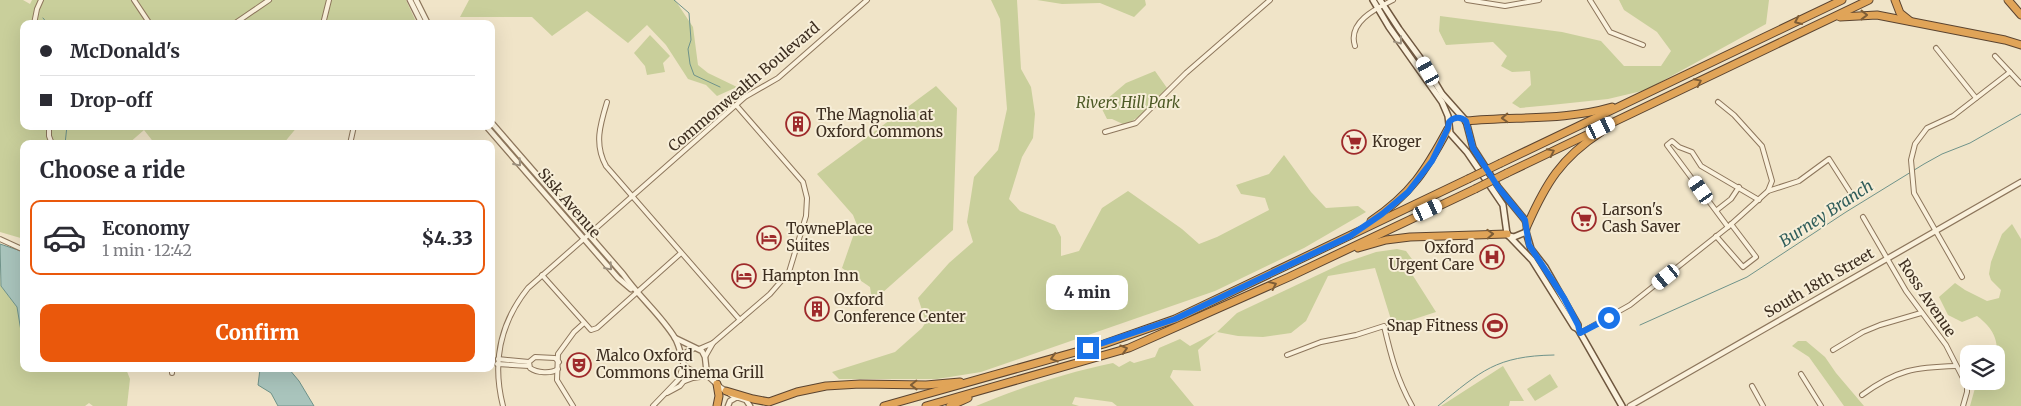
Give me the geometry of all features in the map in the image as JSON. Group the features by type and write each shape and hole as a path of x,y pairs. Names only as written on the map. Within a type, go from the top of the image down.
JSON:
{"highway":[{"path":"884,406 1104,344 1175,319 1842,0"},
{"path":"926,406 1129,348 1196,320 1339,254 1869,0"},
{"path":"1895,0 1900,12 1912,22"},
{"path":"2008,0 2021,15"},
{"path":"1816,25 1840,17 1866,14 2021,45"},
{"path":"1464,119 1580,115 1638,97"},
{"path":"1526,229 1543,190 1560,167 1580,148 1618,120"},
{"path":"1350,236 1389,209 1408,192 1432,161 1448,125"},
{"path":"1339,254 1386,240 1410,237 1508,235"},
{"path":"748,404 763,404 797,392 826,386 860,384 926,385 980,380"},
{"path":"717,406 721,388 753,399 769,402"},
{"path":"950,406 989,388"}],"main road":[{"path":"1372,0 1442,102 1446,109 1448,125 1454,138 1467,152 1503,205 1508,235 1532,260 1574,327 1579,331"},
{"path":"1382,3 1421,59 1442,94 1464,119 1473,148 1498,187 1520,212 1531,249 1545,267 1564,298 1578,325 1579,331 1622,406"},
{"path":"1448,125 1456,118 1464,119"},
{"path":"1508,235 1514,237 1526,229"}],"street":[{"path":"35,20 41,0"},
{"path":"134,0 147,20"},
{"path":"240,20 269,0"},
{"path":"324,20 329,0"},
{"path":"410,0 420,20"},
{"path":"416,0 426,20"},
{"name":"Commonwealth Boulevard","path":"502,406 497,378 502,335 512,311 528,288 736,105 749,94 778,78 836,25 867,0"},
{"path":"1105,132 1136,123 1186,74 1270,0"},
{"path":"1356,46 1354,41 1357,26 1369,14 1378,9 1382,3 1393,0"},
{"path":"1467,0 1505,6 1539,0"},
{"path":"1590,0 1610,32 1644,45"},
{"path":"1936,48 1976,98"},
{"path":"1995,56 2021,84"},
{"path":"1962,277 1912,188 1910,168 1915,144 1927,128 1954,116 2010,72"},
{"path":"607,102 600,126 599,148 606,166 740,320"},
{"path":"1718,102 1734,115 1762,146 1772,181 1768,191"},
{"path":"683,358 687,352 713,343 770,294 789,272 806,216 807,198 803,182 736,105"},
{"name":"Sisk Avenue","path":"495,127 623,274 636,293 675,338 683,358 683,365"},
{"name":"Sisk Avenue","path":"489,130 618,278 636,293"},
{"path":"1716,236 1743,267 1756,257 1704,197 1667,146 1672,141 1679,147 1692,152 1701,166 1739,186 1758,200"},
{"path":"1579,331 1630,305 1730,225 1768,191 1798,181 1829,159 1854,198"},
{"name":"South 18th Street","path":"1630,406 2021,182"},
{"path":"1717,210 1731,199 1739,186"},
{"path":"1749,193 1751,206"},
{"name":"Ross Avenue","path":"1863,217 1906,291 1946,345 1967,386 1963,406"},
{"path":"0,239 20,248"},
{"path":"542,275 589,329 594,329 681,253"},
{"path":"1833,350 1880,325 1921,313"},
{"path":"573,406 557,380 560,350 584,323"},
{"path":"1286,355 1321,342 1356,335 1384,326 1397,378 1412,406"},
{"name":"Sisk Avenue","path":"675,338 697,349 705,360 708,375"},
{"path":"667,393 683,383 694,372 705,360 713,343"},
{"path":"529,364 535,357 555,358 559,362"},
{"path":"495,362 529,364 535,371 552,372 558,369"},
{"path":"653,406 679,379 683,365 694,372 708,375 721,388 735,397 740,397 748,404"},
{"path":"1862,395 1886,378 1908,370 1922,367 1956,366"},
{"path":"1801,374 1821,406"},
{"path":"683,383 693,378 708,375"},
{"path":"1752,386 1763,406"},
{"path":"721,388 729,404 735,397"}],"green space":[{"path":"0,0 23,0 30,4 32,0 406,0 415,20 20,20 20,130 144,130 133,140 20,140 20,238 0,232"},
{"path":"469,0 675,0 693,27 698,65 708,73 737,87 717,96 706,85 688,79 666,45 647,25 628,43 587,11 552,36 532,17 460,17"},
{"path":"991,0 1017,0 1021,69 1031,87 1035,114 1033,138 1022,157 1009,199 1020,211 1055,225 1061,237 1061,256 1079,251 1102,208 1128,191 1182,229 1199,244 1217,237 1269,210 1265,198 1241,194 1236,185 1269,174 1284,155 1311,192 1326,208 1358,206 1366,212 1304,248 1215,291 981,372 937,379 839,379 832,372 895,352 922,328 926,322 918,298 949,263 973,242 967,222 974,177 998,150 1007,109 1000,19"},
{"path":"1037,0 1145,0 1146,5 1134,17 1100,3 1062,4"},
{"path":"1619,0 1769,0 1766,24 1646,90 1608,99 1520,108 1512,103 1531,85 1530,71 1512,72 1501,66 1507,56 1493,42 1446,45 1439,31 1440,16 1562,32 1601,41 1624,66 1661,66 1671,51 1657,32 1624,10"},
{"path":"650,35 670,56 663,63 665,72 647,75 645,66 634,53"},
{"name":"Rivers Hill Park","path":"1155,71 1167,88 1142,115 1125,125 1112,119 1107,119 1100,105 1126,83"},
{"path":"936,86 957,108 953,230 882,293 873,307 870,287 842,268 857,225 853,215 817,174"},
{"path":"144,130 295,130 286,140 152,140"},
{"path":"2012,224 2021,239 2021,406 1970,406 1974,390 2005,390 2005,345 1997,345 1986,323 1977,316 1962,322 1948,315 1939,297 1955,283 1987,301 1999,298 2001,290 1991,280 1989,274 1991,262 2002,234"},
{"path":"1397,249 1406,251 1417,266 1410,271 1436,312 1393,326 1375,268 1328,276 1306,321 1291,333 1263,337 1238,336 1217,332 1237,313 1341,264 1376,252"},
{"path":"0,278 1,286 17,307 20,325 20,372 127,372 130,379 127,406 93,406 89,403 85,406 0,406"},
{"path":"1217,332 1198,350 1201,371 1173,370 1170,377 1194,406 1117,406 1112,402 1075,397 1072,404 1079,406 976,406 1078,371 1113,363 1119,367 1130,361 1134,363 1155,357 1159,348 1180,339 1190,346"},
{"path":"1798,341 1806,341 1825,357 1864,406 1844,406 1809,357 1792,346"},
{"path":"1503,366 1524,401 1510,401 1509,406 1441,406"},
{"path":"1550,374 1558,387 1535,401 1527,389"}],"water":[{"path":"0,244 20,251 20,325 17,307 1,286"},
{"path":"260,372 292,372 314,406 278,406 271,393 258,385"}],"waterway":[{"path":"674,0 689,13 691,40 688,49 694,75 720,87"},
{"name":"Burney Branch","path":"1640,325 1747,277 1846,212 1924,164 1942,154 1970,143 2021,114"},
{"path":"65,140 67,130"},
{"name":"Burney Branch","path":"1438,406 1466,383 1503,362 1517,358 1554,355"}],"place":[{"name":"The Magnolia at Oxford Commons","path":"798,124"},
{"name":"Kroger","path":"1354,142"},
{"name":"Larson's Cash Saver","path":"1584,219"},
{"name":"TownePlace Suites","path":"769,238"},
{"name":"Oxford Urgent Care","path":"1492,257"},
{"name":"Hampton Inn","path":"744,276"},
{"name":"Oxford Conference Center","path":"817,309"},
{"name":"Snap Fitness","path":"1495,326"},
{"name":"Malco Oxford Commons Cinema Grill","path":"579,365"}],"route":[{"path":"1088,348 1175,319 1350,236 1396,204 1408,192 1432,161 1449,122 1456,118 1463,118 1466,121 1473,148 1498,187 1525,220 1529,245 1564,298 1578,325 1580,333 1609,318"}]}
